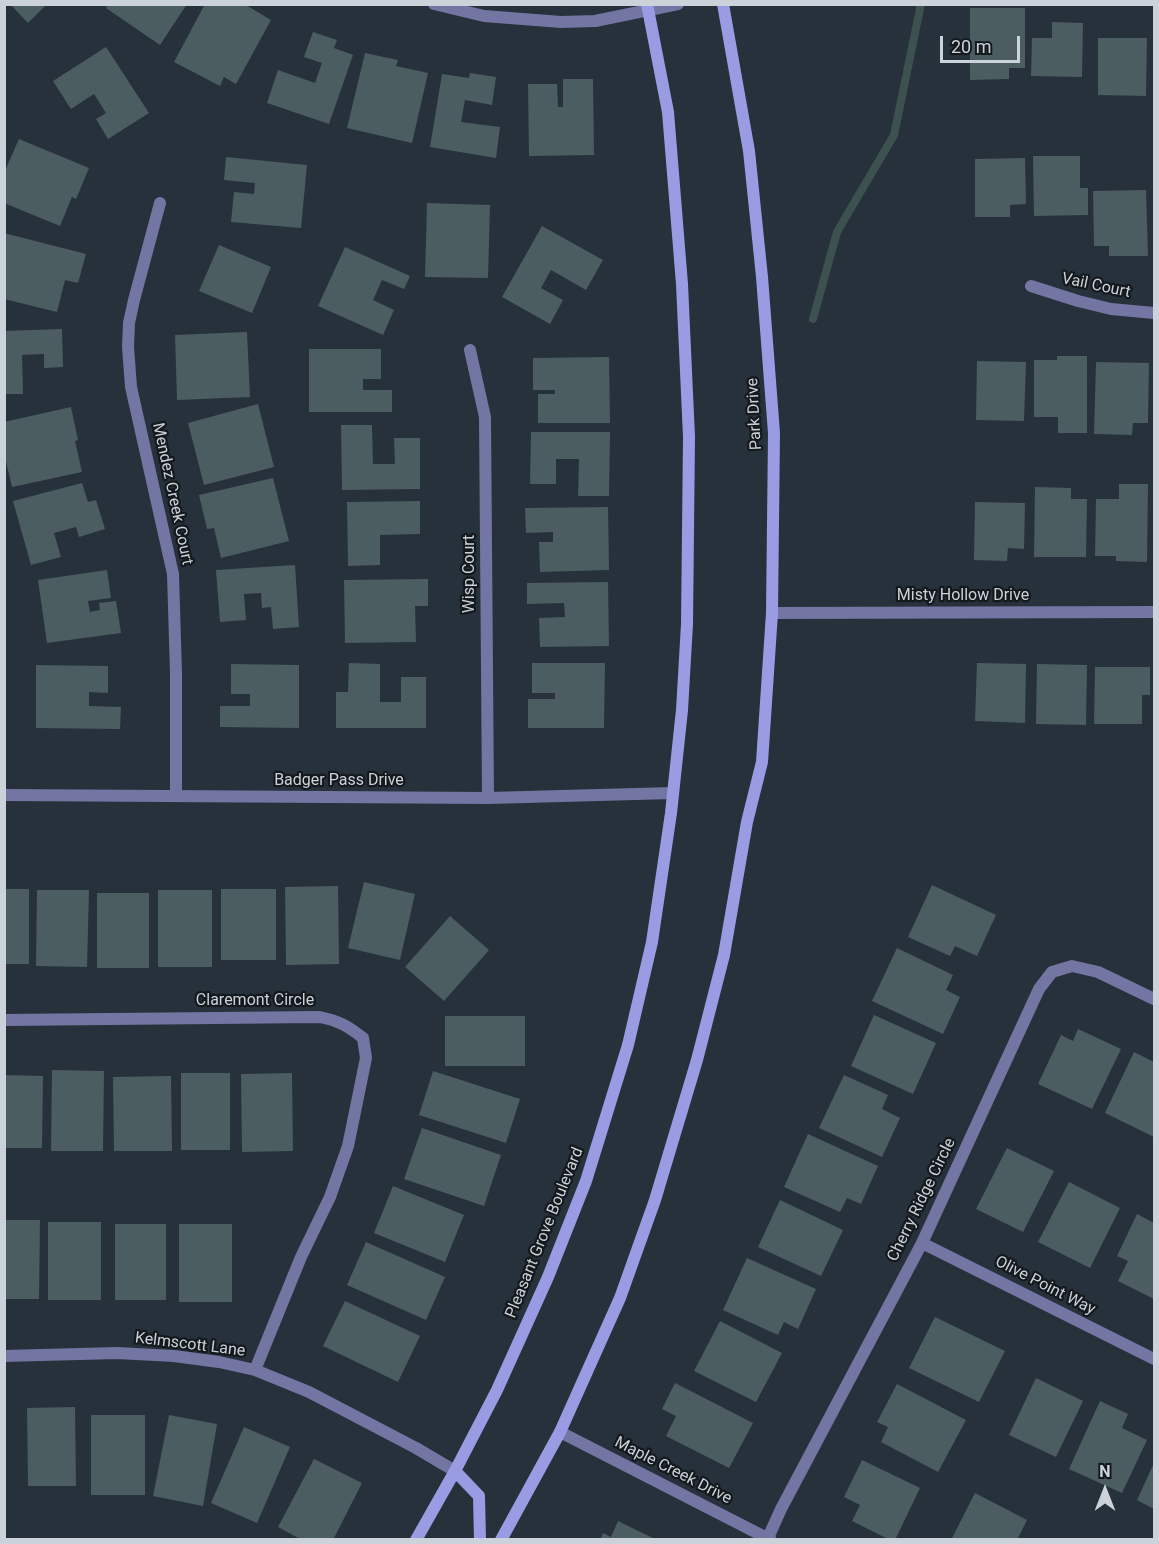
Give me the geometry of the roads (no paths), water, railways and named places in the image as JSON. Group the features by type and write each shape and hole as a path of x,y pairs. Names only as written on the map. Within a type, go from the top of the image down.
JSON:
{"main road":[{"name":"Park Drive","path":"560,1432 620,1298 656,1200 697,1060 724,955 747,822 762,762 772,613 774,433 749,150 723,4"},
{"path":"647,8 668,112 682,284 689,437 687,624 682,710 673,793"},
{"name":"Pleasant Grove Boulevard","path":"416,1539 497,1390 548,1277 586,1181 628,1046 652,942 673,793"},
{"path":"501,1539 560,1432"},
{"path":"455,1471 479,1496 480,1539"}],"street":[{"path":"434,4 484,16 561,22 595,21 647,8 678,4"},
{"name":"Mendez Creek Court","path":"160,203 134,300 129,323 128,347 131,387 173,574 176,796"},
{"name":"Vail Court","path":"1031,286 1078,302 1111,309 1155,313"},
{"name":"Wisp Court","path":"470,350 485,417 488,798"},
{"name":"Misty Hollow Drive","path":"772,613 1155,612"},
{"name":"Badger Pass Drive","path":"4,795 488,798 673,793"},
{"name":"Cherry Ridge Circle","path":"769,1539 781,1509 922,1243 1040,989 1052,972 1072,966 1098,972 1155,999"},
{"name":"Claremont Circle","path":"4,1020 320,1017 336,1020 350,1027 363,1038 366,1058 348,1146 330,1197 301,1257 255,1370"},
{"name":"Olive Point Way","path":"922,1243 1155,1359"},
{"name":"Kelmscott Lane","path":"4,1356 117,1353 174,1356 255,1370 309,1392 455,1471"},
{"name":"Maple Creek Drive","path":"560,1432 769,1539"}],"waterway":[{"path":"813,319 837,232 894,135 921,4"}]}
